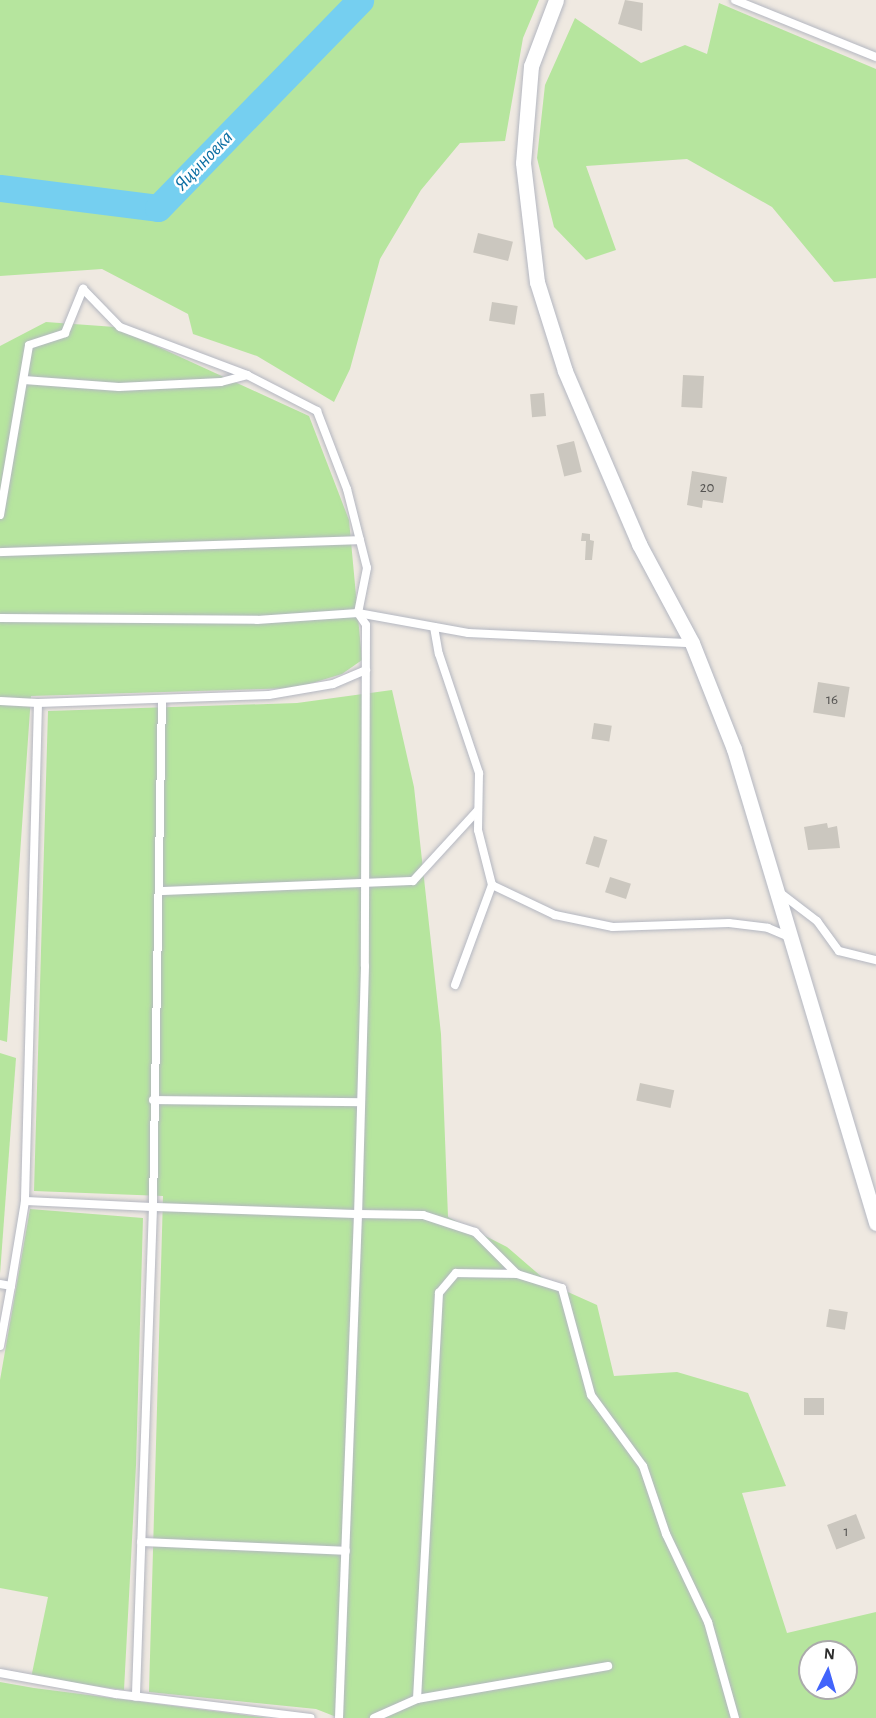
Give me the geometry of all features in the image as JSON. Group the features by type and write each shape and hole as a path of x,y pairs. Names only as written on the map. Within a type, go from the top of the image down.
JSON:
{"street":[{"path":"556,0 531,66 523,163 537,282 565,371 639,543 692,643 734,749 876,1223"}],"lane":[{"path":"735,0 876,57"},
{"path":"0,516 29,345 65,333 83,290 120,327 247,375 317,411 347,489 367,568 358,613 366,625 365,885 358,1214 339,1718"},
{"path":"24,380 119,387 221,382 247,375"},
{"path":"0,552 360,540"},
{"path":"0,618 257,620 358,613 468,633 692,643"},
{"path":"434,627 439,654 479,773 478,830 492,885 455,985"},
{"path":"0,701 38,704 269,694 333,684 366,670"},
{"path":"135,1696 153,1207 153,1100 161,891 162,699"},
{"path":"0,1346 25,1201 38,704"},
{"path":"161,891 365,885 413,881 478,810"},
{"path":"492,885 555,915 613,927 729,923 768,928 790,938"},
{"path":"776,890 817,921 839,951 876,960"},
{"path":"153,1100 361,1102"},
{"path":"25,1201 423,1215 475,1232 517,1274"},
{"path":"417,1699 439,1293 456,1273 517,1274 562,1288 591,1395 643,1466 670,1544 708,1622 735,1718"},
{"path":"0,1284 10,1286"},
{"path":"141,1542 346,1551"},
{"path":"374,1718 417,1699 608,1666"},
{"path":"0,1674 135,1696 311,1718"}],"green space":[{"path":"0,0 539,0 523,38 505,141 460,143 421,190 380,259 350,369 334,402 257,356 193,334 188,314 102,269 0,276"},
{"path":"719,3 876,69 876,278 834,282 772,207 687,159 586,166 616,250 586,260 554,227 537,158 545,85 575,18 641,63 685,45 707,54"},
{"path":"46,322 115,327 309,416 349,520 362,660 342,674 296,688 31,696 7,1042 0,1040 0,346"},
{"path":"392,690 414,787 441,1034 448,1217 507,1247 550,1284 597,1305 614,1376 677,1372 748,1393 786,1486 742,1493 787,1633 876,1612 876,1718 339,1718 316,1709 149,1692 163,1196 34,1191 48,711 297,703"},
{"path":"0,1053 16,1058 0,1274"},
{"path":"30,1209 143,1218 136,1465 124,1690 31,1678 48,1597 0,1588 0,1380"},
{"path":"0,1682 34,1688 268,1718 0,1718"}],"building":[{"path":"625,0 643,3 642,31 618,24"},
{"path":"478,233 513,242 508,261 473,252"},
{"path":"492,302 518,306 515,325 489,321"},
{"path":"683,375 704,376 702,408 681,407"},
{"path":"544,393 546,416 532,417 530,394"},
{"path":"574,441 582,472 564,476 557,445"},
{"path":"692,471 727,477 723,503 703,500 702,508 687,505"},
{"path":"582,533 590,534 590,540 594,541 592,560 585,560 586,541 581,541"},
{"path":"818,682 850,687 845,718 813,713"},
{"path":"594,723 612,726 609,742 591,739"},
{"path":"827,823 828,828 837,826 840,848 808,850 804,827"},
{"path":"594,836 607,840 599,868 586,864"},
{"path":"610,877 631,884 626,899 605,892"},
{"path":"640,1083 674,1090 670,1108 636,1101"},
{"path":"829,1309 848,1312 845,1330 826,1327"},
{"path":"804,1398 824,1398 824,1415 804,1415"},
{"path":"856,1514 865,1538 836,1549 827,1525"}],"waterway":[{"name":"Яцыновка","path":"0,188 158,208 360,0"}]}
